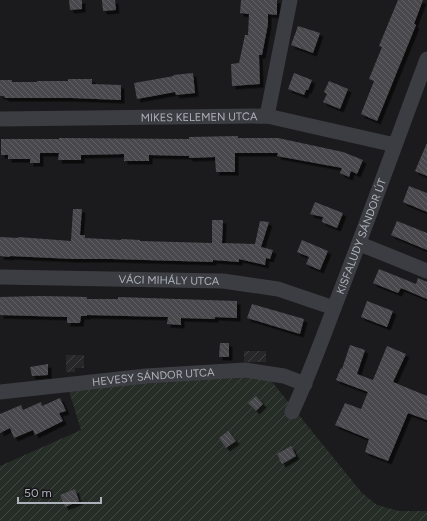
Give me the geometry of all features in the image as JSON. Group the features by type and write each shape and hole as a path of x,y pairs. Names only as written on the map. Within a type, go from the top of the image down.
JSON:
{"street":[{"path":"267,116 290,0"},
{"name":"KISFALUDY SÁNDOR ÚT","path":"292,412 305,384 360,244 394,145 427,59"},
{"name":"MIKES KELEMEN UTCA","path":"0,119 267,116 394,145"},
{"path":"360,244 427,271"},
{"name":"VÁCI MIHÁLY UTCA","path":"0,277 223,280 278,289 334,308"},
{"name":"HEVESY SÁNDOR UTCA","path":"0,392 146,376 245,370 284,376 305,384"}],"shaded area":[{"path":"244,351 266,351 266,362 244,362"},
{"path":"66,355 84,355 84,368 75,368 75,372 66,372"},
{"path":"264,372 362,493 377,505 399,511 427,511 427,521 0,521 0,466 81,430 68,388"}],"building":[{"path":"69,0 82,0 82,9 70,10"},
{"path":"102,0 115,0 116,10 103,11"},
{"path":"241,0 277,0 277,15 268,14 268,24 262,55 259,55 260,84 232,86 231,64 239,63 245,35 248,35 249,14 240,13"},
{"path":"398,0 423,0 414,24 416,25 377,121 361,114 374,81 369,79 382,47 379,46"},
{"path":"298,26 320,33 313,53 291,45"},
{"path":"193,73 195,93 176,95 175,92 137,99 134,83 174,76 173,75"},
{"path":"294,73 312,80 304,95 288,89"},
{"path":"68,79 92,79 92,84 121,85 121,100 5,98 4,96 0,96 0,80 12,80 12,82 37,82 68,81"},
{"path":"329,81 348,89 340,109 323,102 327,94 324,92"},
{"path":"238,136 238,138 278,138 343,152 363,160 357,174 351,171 349,177 340,173 342,168 277,156 278,153 235,153 235,172 216,172 215,157 189,158 189,156 149,155 149,161 124,161 124,154 81,155 81,160 58,160 59,153 40,153 40,163 30,163 30,159 8,159 8,155 1,155 1,139 189,139 189,137"},
{"path":"427,143 427,176 415,171"},
{"path":"409,186 427,193 427,212 403,202"},
{"path":"315,202 343,213 337,228 322,222 323,217 310,214"},
{"path":"73,209 82,209 80,235 85,235 85,238 212,243 212,220 223,220 222,243 255,244 260,221 269,222 261,247 273,250 270,259 266,258 265,265 239,259 239,262 213,260 213,262 0,256 0,237 71,241"},
{"path":"397,221 427,233 427,250 391,235"},
{"path":"302,240 328,251 320,270 306,264 309,257 297,252"},
{"path":"379,269 416,284 418,278 427,282 427,299 401,288 398,293 373,283"},
{"path":"0,297 87,297 87,299 118,299 118,297 237,301 237,318 181,318 181,325 167,324 168,317 87,315 81,316 80,323 67,323 67,317 0,315"},
{"path":"367,301 393,311 387,327 361,317"},
{"path":"252,304 304,319 300,334 247,318"},
{"path":"220,343 229,343 229,357 219,357"},
{"path":"350,345 365,350 357,374 373,380 387,346 406,354 393,382 427,396 427,420 408,413 388,461 365,452 369,439 335,425 345,403 361,409 368,392 336,380 341,368 342,369"},
{"path":"48,364 48,375 32,376 30,367"},
{"path":"256,396 263,404 256,411 248,403"},
{"path":"60,398 66,411 59,413 63,421 35,435 33,430 14,438 10,428 0,433 0,414 21,405 23,410 41,402 42,406"},
{"path":"228,431 236,441 226,448 219,438"},
{"path":"291,446 296,456 282,464 277,454"},
{"path":"75,489 79,501 65,507 60,495"}]}
